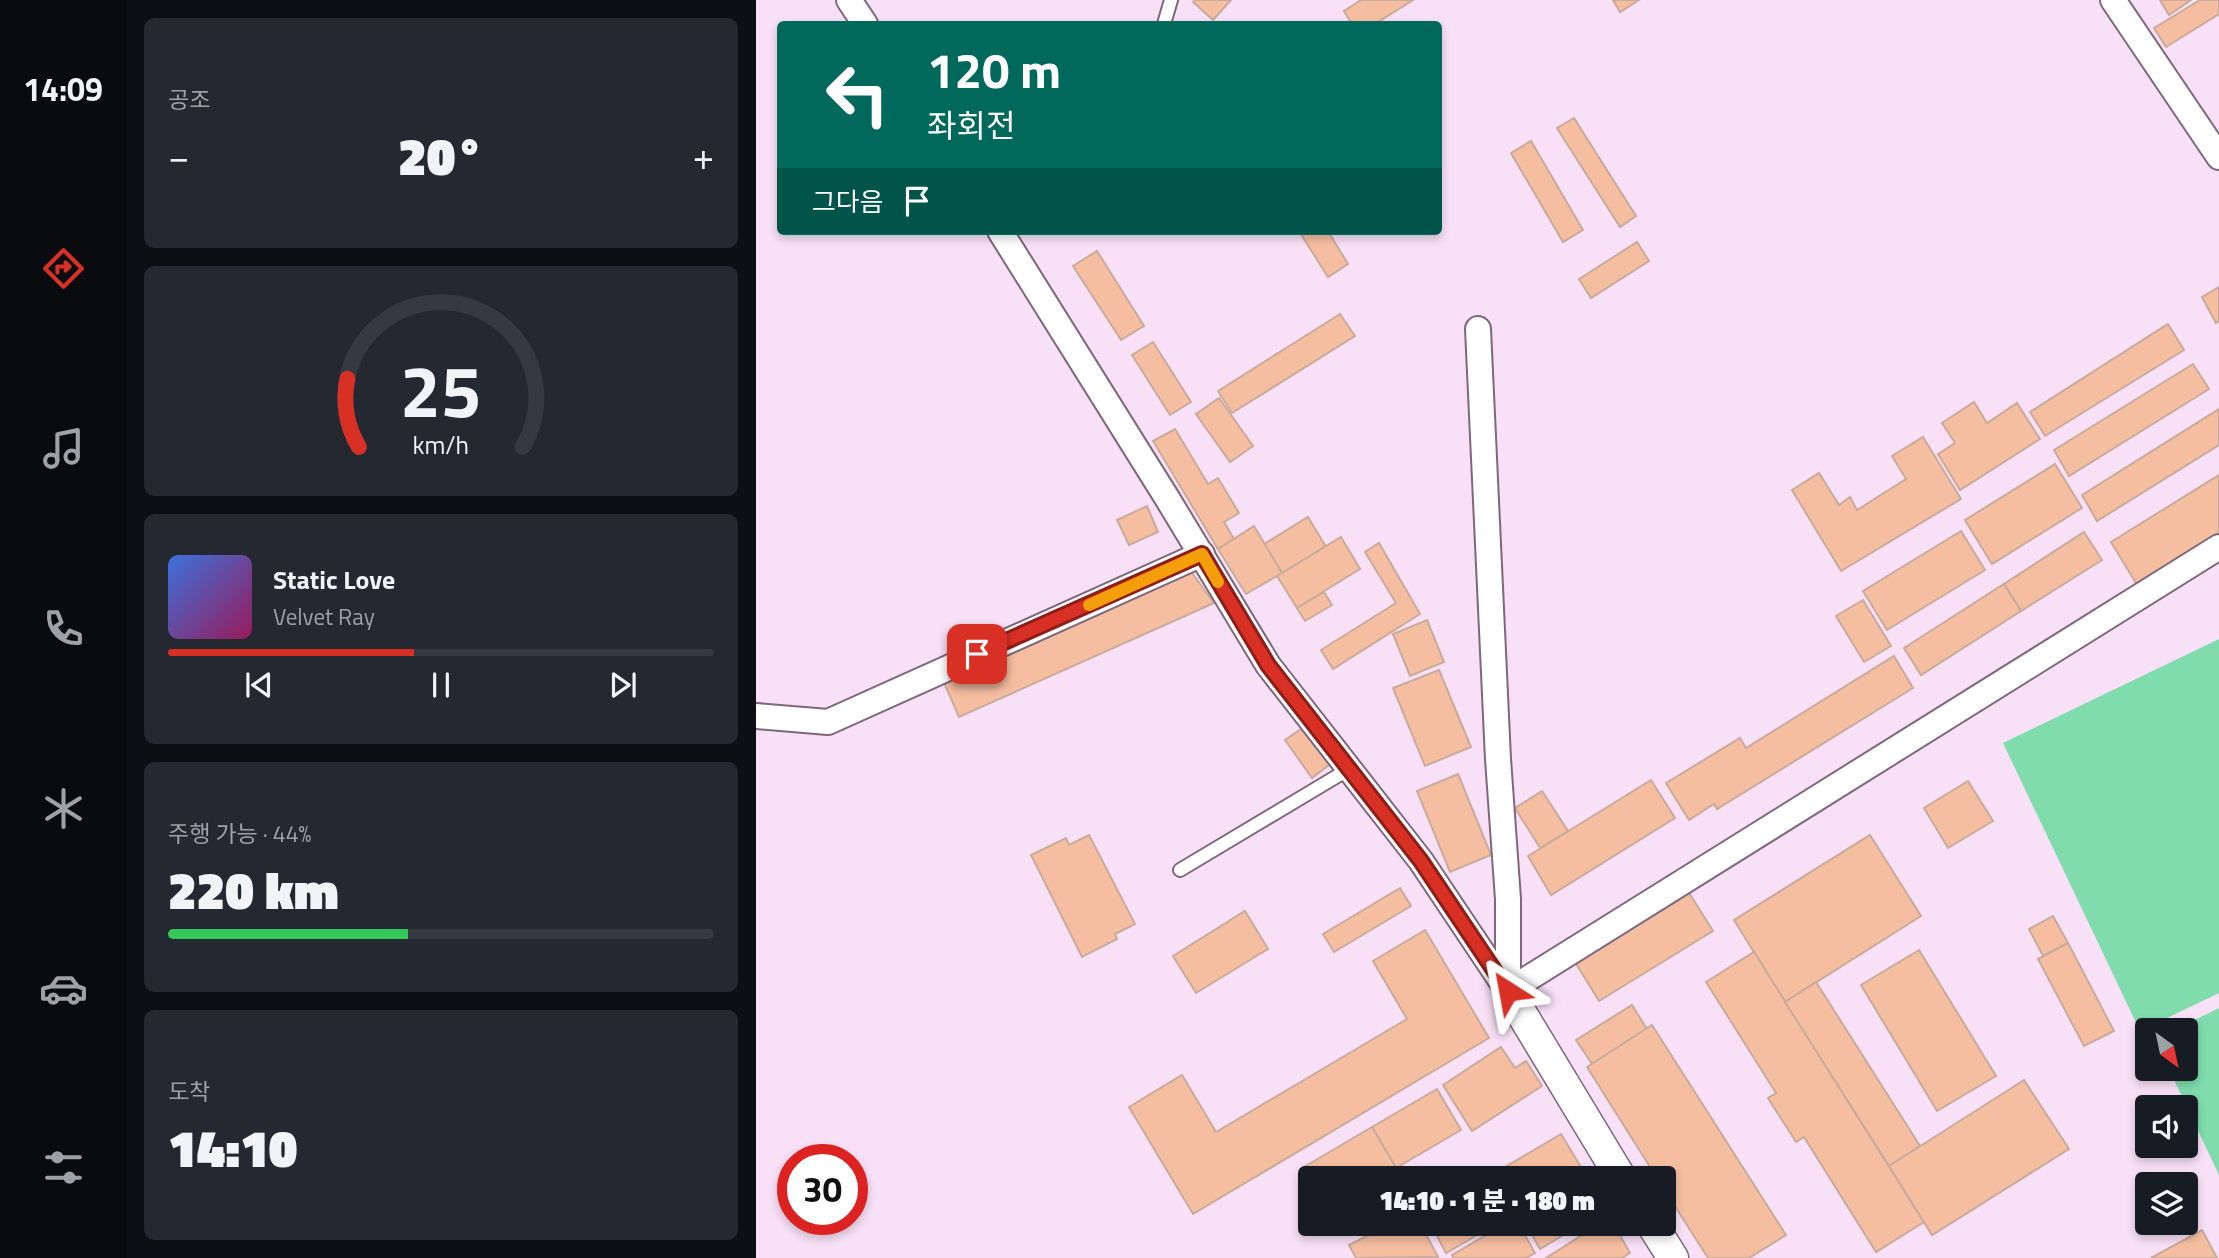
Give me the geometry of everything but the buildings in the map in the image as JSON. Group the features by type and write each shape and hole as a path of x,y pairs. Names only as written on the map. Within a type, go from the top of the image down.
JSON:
{"street":[{"path":"849,0 863,21"},
{"path":"2113,0 2219,157"},
{"path":"1003,235 1202,554 1268,665 1421,861 1508,991 1614,1166"},
{"path":"1478,329 1498,759 1508,899 1508,991"},
{"path":"1508,991 2219,547"},
{"path":"756,716 828,722 1202,554"},
{"path":"1660,1236 1674,1258"}],"lane":[{"path":"1165,21 1171,0"},
{"path":"1180,870 1349,769"}],"green space":[{"path":"2219,639 2219,993 2167,1018 2135,1018 2135,1020 2003,743"},
{"path":"2219,1008 2219,1175 2198,1130 2198,1095 2181,1095 2175,1082 2198,1082 2198,1018"}],"slow traffic":[{"path":"1089,605 1202,554 1218,582"}],"route":[{"path":"977,654 1202,554 1268,665 1421,861 1508,991"}]}
